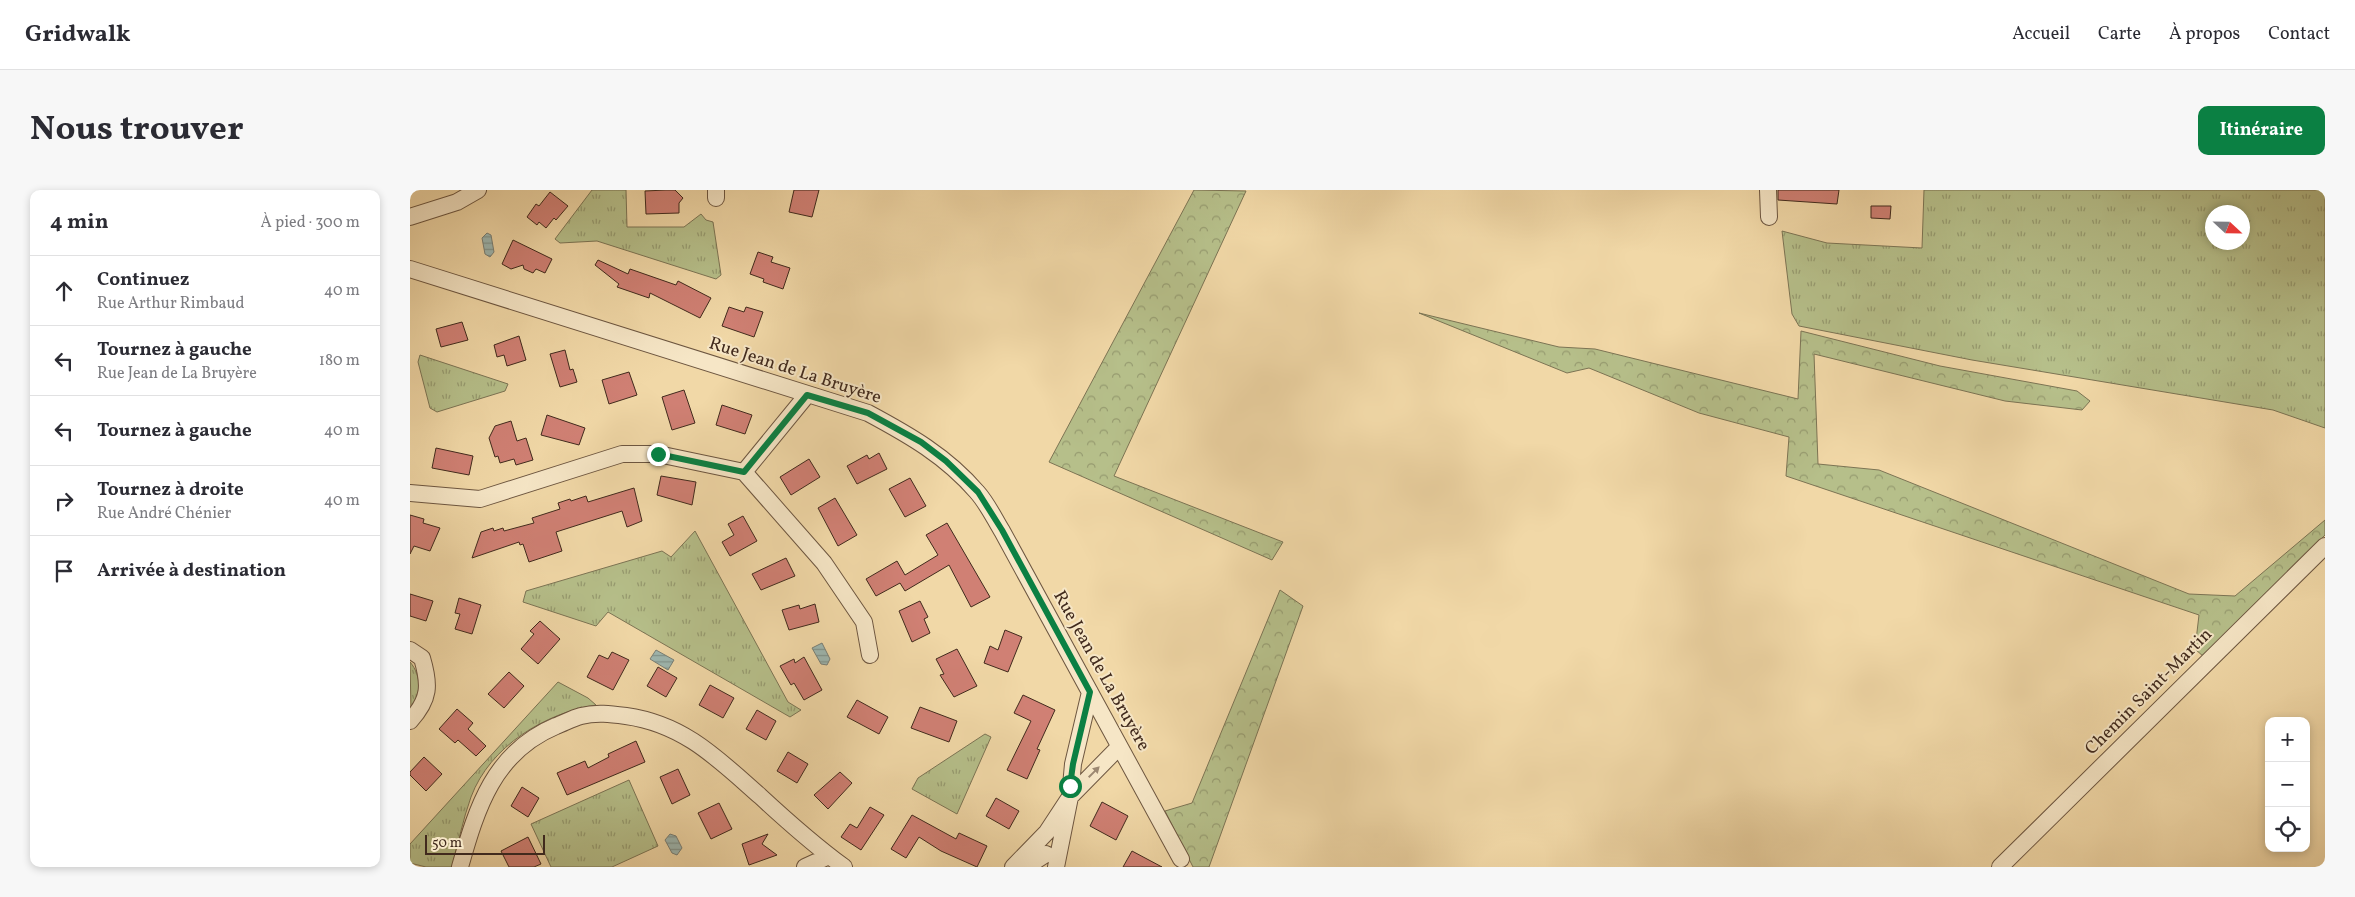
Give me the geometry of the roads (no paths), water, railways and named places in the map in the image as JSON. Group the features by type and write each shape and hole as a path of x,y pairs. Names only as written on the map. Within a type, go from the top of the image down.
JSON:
{"street":[{"path":"410,217 458,202 478,190"},
{"path":"1768,190 1769,217"},
{"name":"Rue Jean de La Bruyère","path":"410,268 868,413 914,437 946,461 978,492 1002,530 1181,859"},
{"path":"744,472 807,395"},
{"path":"410,493 480,499 622,454 658,454 744,472 824,563 864,622 870,655"},
{"name":"Chemin Saint-Martin","path":"2000,867 2325,546"},
{"path":"410,650 422,658 429,682 421,709 410,720"},
{"path":"1026,867 1050,855 1070,797 1073,764 1090,692"},
{"path":"460,867 471,827 488,784 516,752 543,732 580,716 598,714 623,715 661,723 688,737 715,756 844,867"},
{"path":"1050,855 1070,797 1119,747"},
{"path":"1013,867 1050,855"},
{"path":"805,867 829,856"}],"water":[{"path":"487,233 491,235 494,252 490,257 485,254 482,238"},
{"path":"822,643 830,659 827,665 821,664 812,648"},
{"path":"656,650 674,660 668,670 650,659"},
{"path":"670,834 676,836 682,848 677,855 672,853 665,840"}]}
